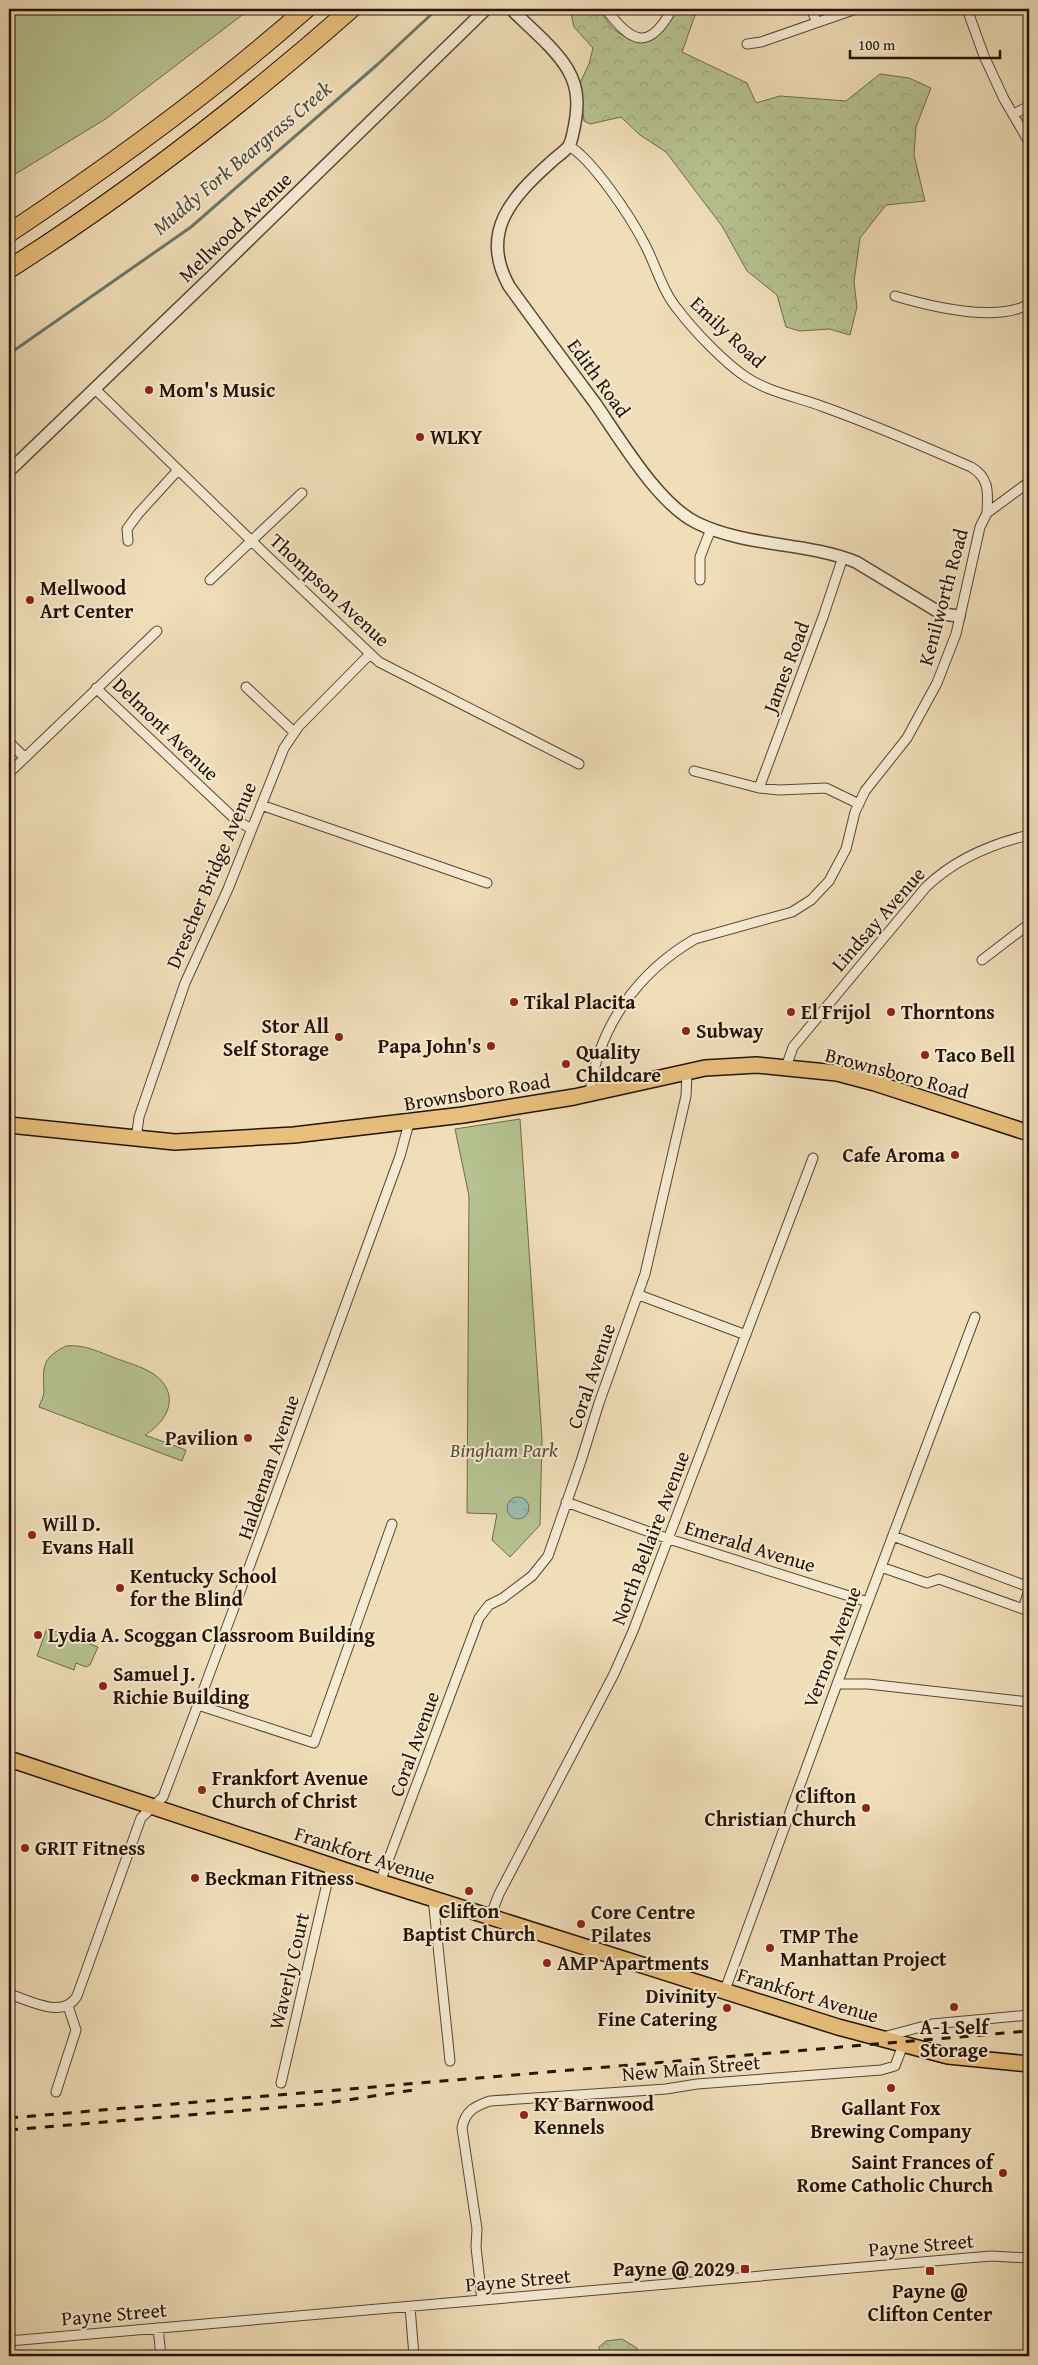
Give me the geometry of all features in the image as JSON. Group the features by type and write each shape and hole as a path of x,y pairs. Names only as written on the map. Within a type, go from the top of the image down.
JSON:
{"highway":[{"path":"9,234 78,188 156,131 217,84 306,9"},
{"path":"9,269 103,206 173,155 282,69 351,9"}],"main road":[{"name":"Brownsboro Road","path":"9,1126 175,1142 257,1138 409,1123 523,1106 687,1072 726,1066 786,1066 837,1073 875,1083 1029,1133"},
{"name":"Frankfort Avenue","path":"9,1759 152,1808 380,1882 878,2038 948,2056 1029,2064"}],"street":[{"name":"Mellwood Avenue","path":"9,471 486,9"},
{"path":"511,9 563,63 572,77 578,102 577,117 569,146"},
{"path":"606,9 626,34 639,38 658,31 672,9"},
{"path":"811,9 817,22"},
{"path":"746,44 762,42 856,9"},
{"path":"967,9 984,56 1004,99 1029,142"},
{"path":"1014,114 1029,106"},
{"name":"Emily Road","path":"569,146 578,151 588,161 631,221 643,240 666,294 678,311 736,369 763,386 842,413 978,471 987,483 987,513"},
{"name":"Edith Road","path":"569,146 521,191 503,217 498,241 502,272 509,286 664,498 696,523 725,534 805,547 856,562 942,614 959,616"},
{"path":"895,296 949,310 984,312 1020,310 1029,313"},
{"path":"1020,310 1029,304"},
{"name":"Thompson Avenue","path":"95,389 379,662 579,764"},
{"path":"128,541 127,529 178,470"},
{"name":"Kenilworth Road","path":"590,1093 594,1068 616,1015 627,997 646,976 680,948 695,939 792,912 811,900 829,881 846,849 859,804 865,792 907,738 923,711 952,646 978,534 987,513 1029,482"},
{"path":"210,580 302,493"},
{"path":"700,580 700,556 711,529"},
{"name":"James Road","path":"759,788 823,617 843,557"},
{"name":"Delmont Avenue","path":"157,631 96,688 237,821 252,829"},
{"name":"Drescher Bridge Avenue","path":"136,1139 139,1116 181,992 228,889 284,748 294,732 370,654"},
{"path":"246,687 294,732"},
{"path":"9,773 96,688"},
{"path":"9,742 24,757"},
{"path":"694,771 759,788 778,790 826,788 859,804"},
{"path":"261,805 487,883"},
{"name":"Lindsay Avenue","path":"786,1066 792,1048 926,887 957,862 986,849 1029,835"},
{"path":"982,960 1029,924"},
{"name":"Coral Avenue","path":"380,1882 483,1606 532,1576 543,1564 639,1295 686,1096 687,1072"},
{"name":"Haldeman Avenue","path":"68,2006 77,1996 141,1818 163,1797 249,1574 312,1393 403,1148 409,1123"},
{"name":"North Bellaire Avenue","path":"490,1917 507,1878 614,1674 634,1631 813,1158"},
{"path":"639,1295 746,1335"},
{"name":"Vernon Avenue","path":"725,1990 837,1684 975,1317"},
{"name":"Emerald Avenue","path":"566,1502 669,1539 868,1602"},
{"path":"198,1705 314,1743 392,1524"},
{"path":"881,1567 927,1583 939,1579 1023,1609 1029,1588 893,1536"},
{"path":"837,1684 868,1684 1029,1702"},
{"name":"Waverly Court","path":"282,2083 331,1866"},
{"path":"433,1898 450,2061"},
{"path":"9,1994 56,2008 68,2006 76,2030 56,2092"},
{"path":"878,2038 932,2024 1029,2015"},
{"name":"New Main Street","path":"482,2300 476,2246 477,2229 463,2139 464,2122 469,2111 478,2104 490,2101 666,2089 697,2084 881,2070 895,2066 903,2045"},
{"name":"Payne Street","path":"9,2341 990,2256 1029,2258"},
{"path":"410,2307 414,2356"},
{"path":"158,2328 161,2356"}],"green space":[{"path":"9,9 250,9 107,118 9,178"},
{"path":"570,9 599,9 616,31 634,39 643,39 658,32 665,26 673,9 699,9 682,52 747,83 756,103 780,96 846,101 880,74 909,78 931,88 916,127 914,155 925,201 886,205 860,238 854,282 857,307 850,335 829,329 800,331 786,327 777,295 747,271 722,226 666,152 640,135 621,117 590,124 584,121 579,85 589,64 593,48 574,27"},
{"name":"Bingham Park","path":"520,1119 542,1439 540,1525 510,1557 492,1540 497,1514 467,1513 469,1196 455,1129"},
{"path":"66,1346 79,1346 91,1349 136,1365 155,1375 168,1391 168,1407 160,1423 145,1435 186,1450 182,1461 39,1407 44,1394 45,1364 52,1355"},
{"path":"47,1628 98,1647 90,1665 86,1667 76,1663 74,1670 37,1656"},
{"path":"622,2339 637,2348 638,2356 600,2356 599,2347 606,2341"}],"water":[{"path":"518,1497 526,1500 529,1508 526,1516 518,1519 510,1516 507,1508 510,1500"}],"waterway":[{"name":"Muddy Fork Beargrass Creek","path":"9,354 191,227 378,64 437,9"}],"railway":[{"path":"9,2118 1029,2031"},
{"path":"9,2130 321,2104 413,2090"}],"place":[{"name":"Mom's Music","path":"149,390"},
{"name":"WLKY","path":"420,437"},
{"name":"Mellwood Art Center","path":"30,600"},
{"name":"Tikal Placita","path":"514,1002"},
{"name":"El Frijol","path":"791,1012"},
{"name":"Thorntons","path":"891,1012"},
{"name":"Subway","path":"686,1031"},
{"name":"Stor All Self Storage","path":"339,1037"},
{"name":"Papa John's","path":"491,1046"},
{"name":"Taco Bell","path":"925,1055"},
{"name":"Quality Childcare","path":"566,1064"},
{"name":"Cafe Aroma","path":"955,1155"},
{"name":"Pavilion","path":"248,1438"},
{"name":"Will D. Evans Hall","path":"32,1535"},
{"name":"Kentucky School for the Blind","path":"120,1588"},
{"name":"Lydia A. Scoggan Classroom Building","path":"38,1635"},
{"name":"Samuel J. Richie Building","path":"103,1686"},
{"name":"Frankfort Avenue Church of Christ","path":"202,1790"},
{"name":"Clifton Christian Church","path":"866,1808"},
{"name":"GRIT Fitness","path":"25,1848"},
{"name":"Beckman Fitness","path":"195,1878"},
{"name":"Clifton Baptist Church","path":"469,1891"},
{"name":"Core Centre Pilates","path":"581,1924"},
{"name":"TMP The Manhattan Project","path":"770,1948"},
{"name":"AMP Apartments","path":"547,1963"},
{"name":"A-1 Self Storage","path":"954,2007"},
{"name":"Divinity Fine Catering","path":"727,2008"},
{"name":"Gallant Fox Brewing Company","path":"891,2088"},
{"name":"KY Barnwood Kennels","path":"524,2115"},
{"name":"Saint Frances of Rome Catholic Church","path":"1003,2173"},
{"name":"Payne @ 2029","path":"745,2269"},
{"name":"Payne @ Clifton Center","path":"930,2271"}]}
